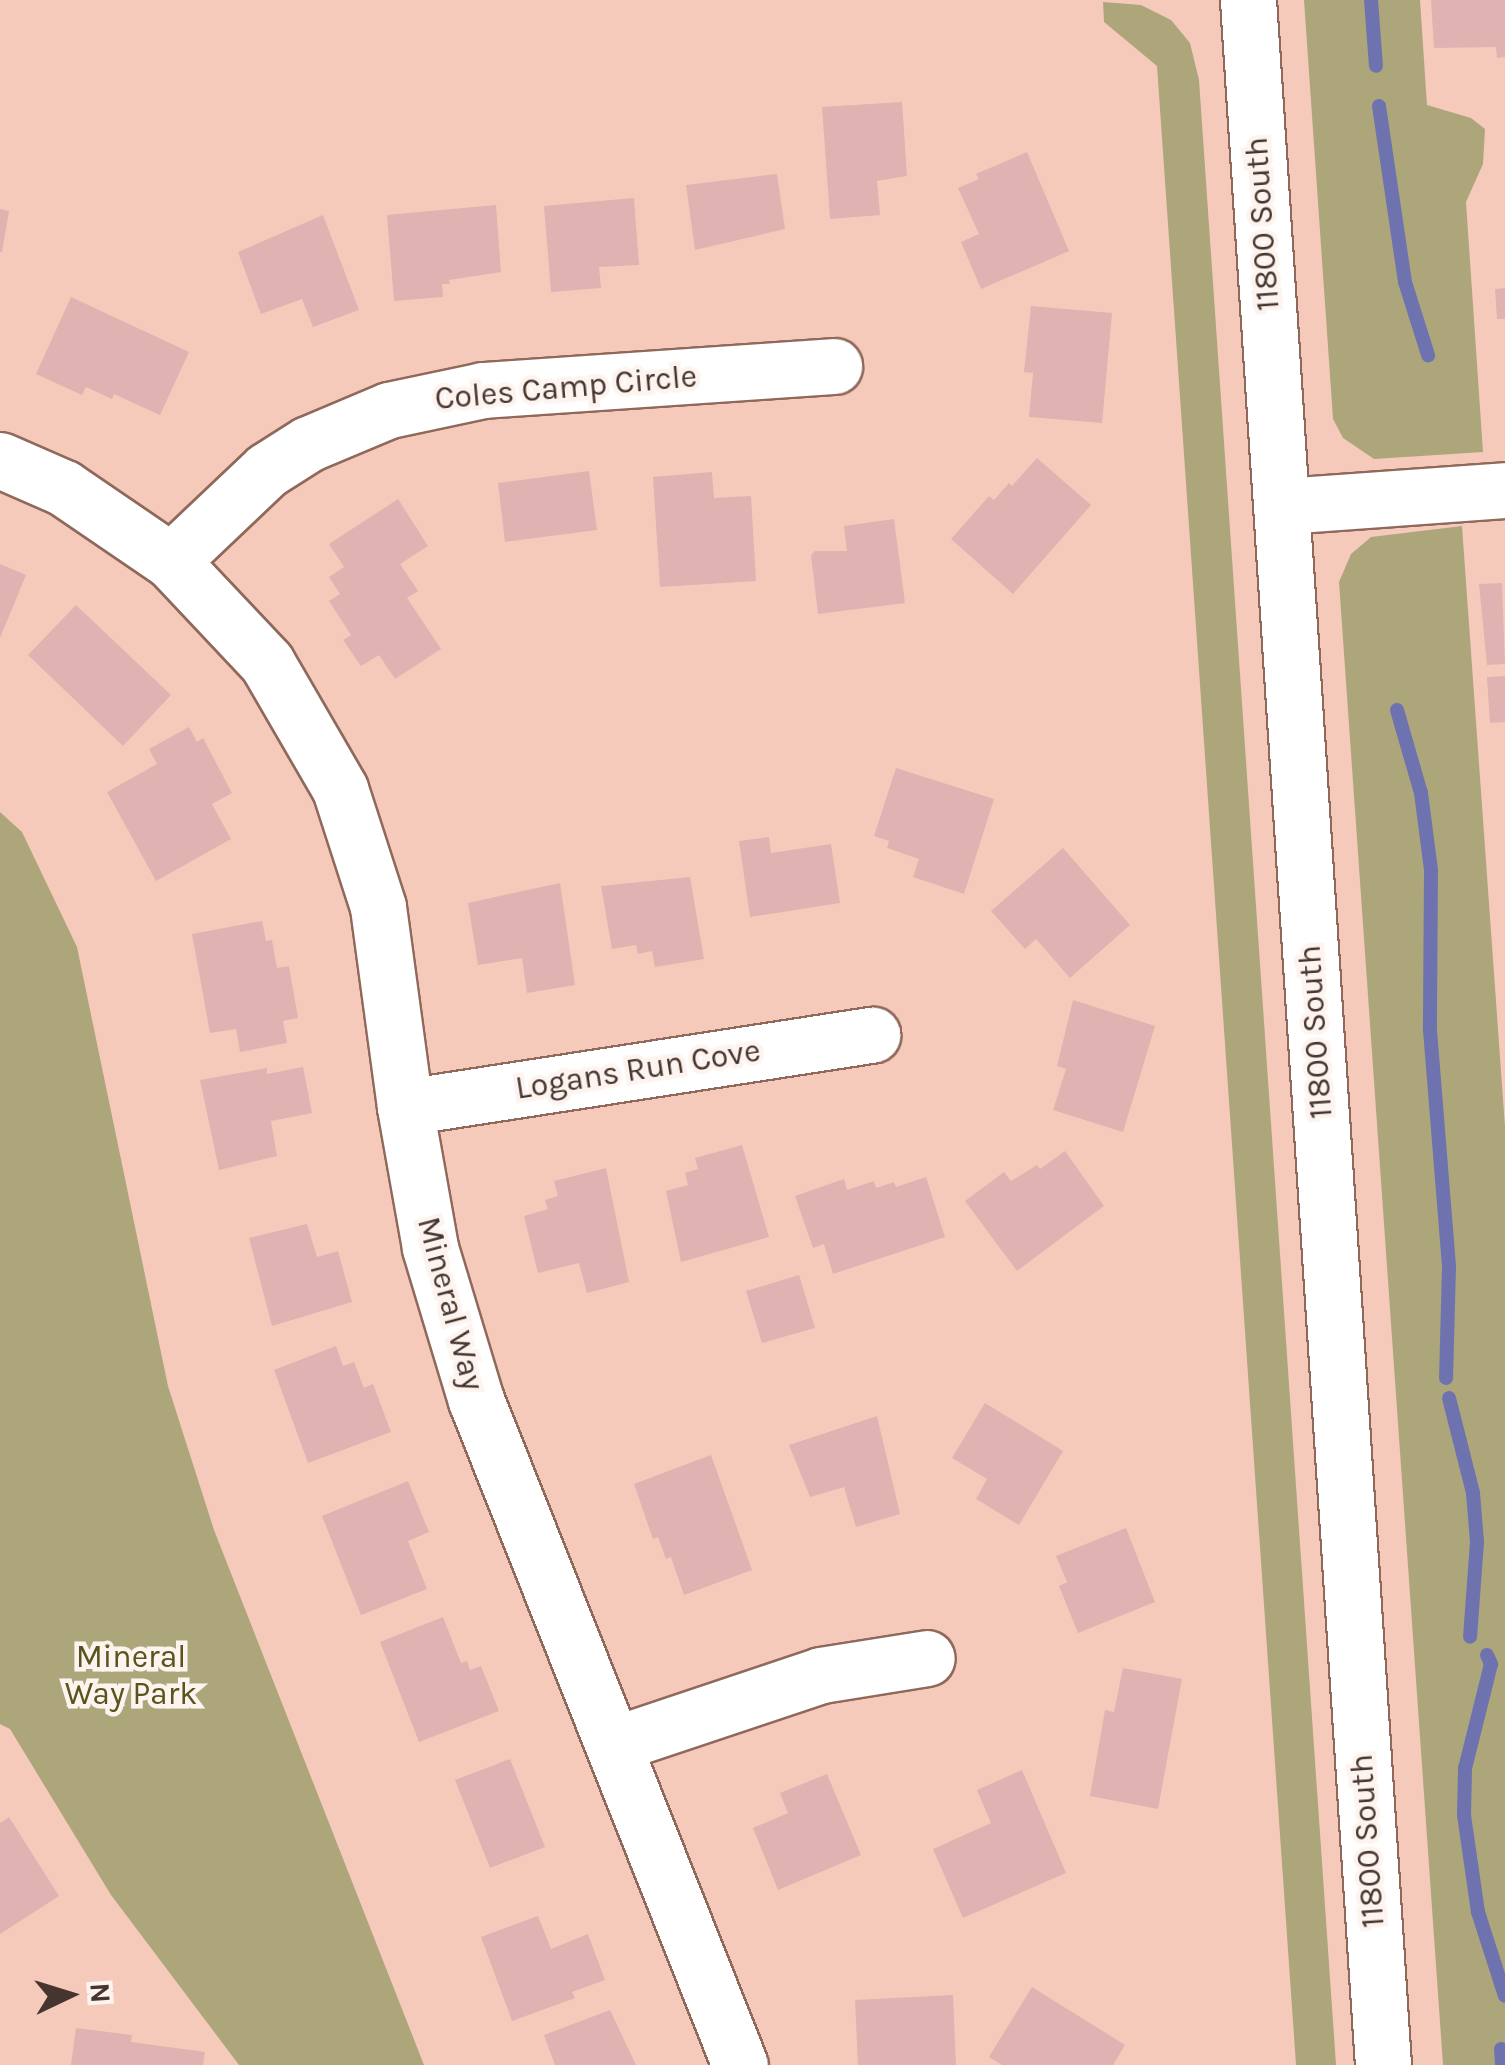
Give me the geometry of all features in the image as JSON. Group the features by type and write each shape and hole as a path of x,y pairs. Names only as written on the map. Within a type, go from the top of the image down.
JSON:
{"street":[{"name":"11800 South","path":"1248,0 1383,2065"},
{"name":"Coles Camp Circle","path":"170,561 267,470 308,444 389,410 484,390 834,366"},
{"name":"Mineral Way","path":"0,460 64,488 170,561 267,662 340,789 378,907 405,1107 430,1248 476,1400 740,2065"},
{"path":"1282,506 1505,490"},
{"name":"Logans Run Cove","path":"405,1107 872,1035"},
{"path":"615,1744 821,1676 926,1658"}],"green space":[{"path":"1304,0 1420,0 1427,105 1471,118 1485,129 1483,164 1466,202 1483,452 1374,459 1343,438 1333,419"},
{"path":"1103,2 1141,5 1171,20 1190,43 1199,80 1336,2065 1296,2065 1157,66 1104,22"},
{"path":"1462,526 1505,1127 1505,2065 1443,2065 1339,582 1351,554 1371,537"},
{"name":"Mineral Way Park","path":"0,812 22,832 77,947 168,1386 214,1530 424,2065 239,2065 111,1895 10,1729 0,1724"}],"building":[{"path":"1431,0 1505,0 1505,57 1497,58 1496,47 1434,48"},
{"path":"902,102 907,176 877,181 880,215 830,219 822,107"},
{"path":"1027,152 1069,251 981,289 961,242 979,234 958,188 979,179 976,174"},
{"path":"777,174 785,229 695,250 686,185"},
{"path":"634,198 639,265 599,267 601,288 551,292 544,206"},
{"path":"496,205 501,272 449,280 450,284 442,284 443,297 394,301 387,215"},
{"path":"0,209 9,211 2,252 0,252"},
{"path":"323,215 359,310 313,327 302,299 261,314 238,252"},
{"path":"1505,288 1505,319 1497,319 1495,289"},
{"path":"71,297 189,352 160,415 114,394 112,399 86,387 82,395 36,374"},
{"path":"1031,306 1112,313 1102,423 1029,417 1033,373 1024,372"},
{"path":"1037,458 1091,505 1013,594 951,539 989,496 994,500 1009,483 1012,486"},
{"path":"589,471 597,530 505,542 498,483"},
{"path":"712,472 714,498 751,496 756,581 660,587 653,477"},
{"path":"398,499 428,546 400,564 418,591 407,598 441,649 395,679 379,655 361,666 343,640 351,635 329,601 340,594 329,577 344,567 329,544"},
{"path":"894,519 905,603 818,614 811,555 815,551 847,551 844,526"},
{"path":"0,564 26,575 0,638"},
{"path":"1502,583 1505,664 1487,665 1479,584"},
{"path":"76,605 171,695 123,746 28,655"},
{"path":"1505,676 1505,722 1490,723 1487,677"},
{"path":"189,727 197,742 203,738 232,793 212,804 231,839 156,881 107,792 157,764 149,749"},
{"path":"896,768 994,799 964,894 913,877 919,859 887,848 889,841 874,836"},
{"path":"769,837 771,853 831,844 840,903 750,917 739,841"},
{"path":"1063,848 1130,925 1070,978 1036,939 1025,949 991,911"},
{"path":"690,877 704,959 655,967 652,951 638,954 636,945 612,949 601,886"},
{"path":"560,883 575,985 527,993 522,958 478,965 468,903"},
{"path":"262,921 266,941 272,940 277,968 289,966 298,1018 283,1021 287,1043 240,1052 236,1029 210,1033 192,934"},
{"path":"1073,1000 1155,1026 1123,1132 1053,1110 1066,1069 1057,1066"},
{"path":"303,1067 312,1113 271,1121 277,1156 219,1170 200,1080 267,1068 267,1074"},
{"path":"742,1145 769,1237 681,1262 666,1191 688,1185 685,1173 698,1169 695,1158"},
{"path":"1065,1151 1104,1206 1017,1271 965,1201 1004,1172 1011,1181 1037,1165 1040,1169"},
{"path":"606,1168 629,1282 587,1293 579,1263 538,1273 524,1216 548,1209 545,1200 558,1196 554,1181"},
{"path":"926,1177 945,1237 833,1274 824,1244 813,1248 795,1196 844,1179 847,1190 874,1181 876,1188 894,1182 896,1187"},
{"path":"307,1224 317,1257 338,1251 352,1302 272,1326 249,1238"},
{"path":"799,1275 815,1328 762,1343 746,1291"},
{"path":"336,1346 343,1366 354,1362 364,1388 373,1384 391,1432 308,1463 274,1370"},
{"path":"985,1403 1063,1451 1019,1525 976,1499 987,1479 952,1458"},
{"path":"877,1416 900,1514 856,1527 844,1487 810,1497 789,1445"},
{"path":"711,1455 752,1570 684,1595 671,1557 666,1559 658,1537 653,1539 634,1484"},
{"path":"408,1481 429,1532 408,1541 427,1589 361,1615 322,1516"},
{"path":"1126,1528 1155,1602 1078,1633 1059,1586 1067,1582 1056,1556"},
{"path":"443,1617 461,1663 467,1661 470,1670 481,1666 499,1711 419,1742 380,1642"},
{"path":"1123,1668 1182,1679 1158,1809 1090,1796 1105,1710 1114,1712"},
{"path":"510,1759 545,1847 490,1868 455,1780"},
{"path":"1022,1770 1066,1873 963,1918 933,1849 991,1823 977,1790"},
{"path":"827,1774 861,1855 778,1890 753,1828 788,1813 780,1793"},
{"path":"9,1817 59,1896 0,1934 0,1823"},
{"path":"538,1916 551,1949 588,1934 605,1980 572,1992 575,1998 512,2021 481,1937"},
{"path":"1032,1987 1125,2045 1113,2065 1002,2065 989,2057"},
{"path":"953,1995 956,2065 858,2065 855,2000"},
{"path":"610,2010 636,2065 555,2065 544,2035"},
{"path":"76,2028 132,2035 131,2042 205,2052 203,2065 71,2065"}],"waterway":[{"path":"1371,0 1376,66"},
{"path":"1379,106 1405,282 1428,355"},
{"path":"1397,710 1421,793 1431,870 1430,1030 1449,1266 1446,1378"},
{"path":"1449,1398 1473,1493 1477,1542 1470,1637"},
{"path":"1487,1655 1491,1664 1465,1768 1464,1815 1478,1912 1505,1996"},
{"path":"1501,2049 1502,2065"}]}
